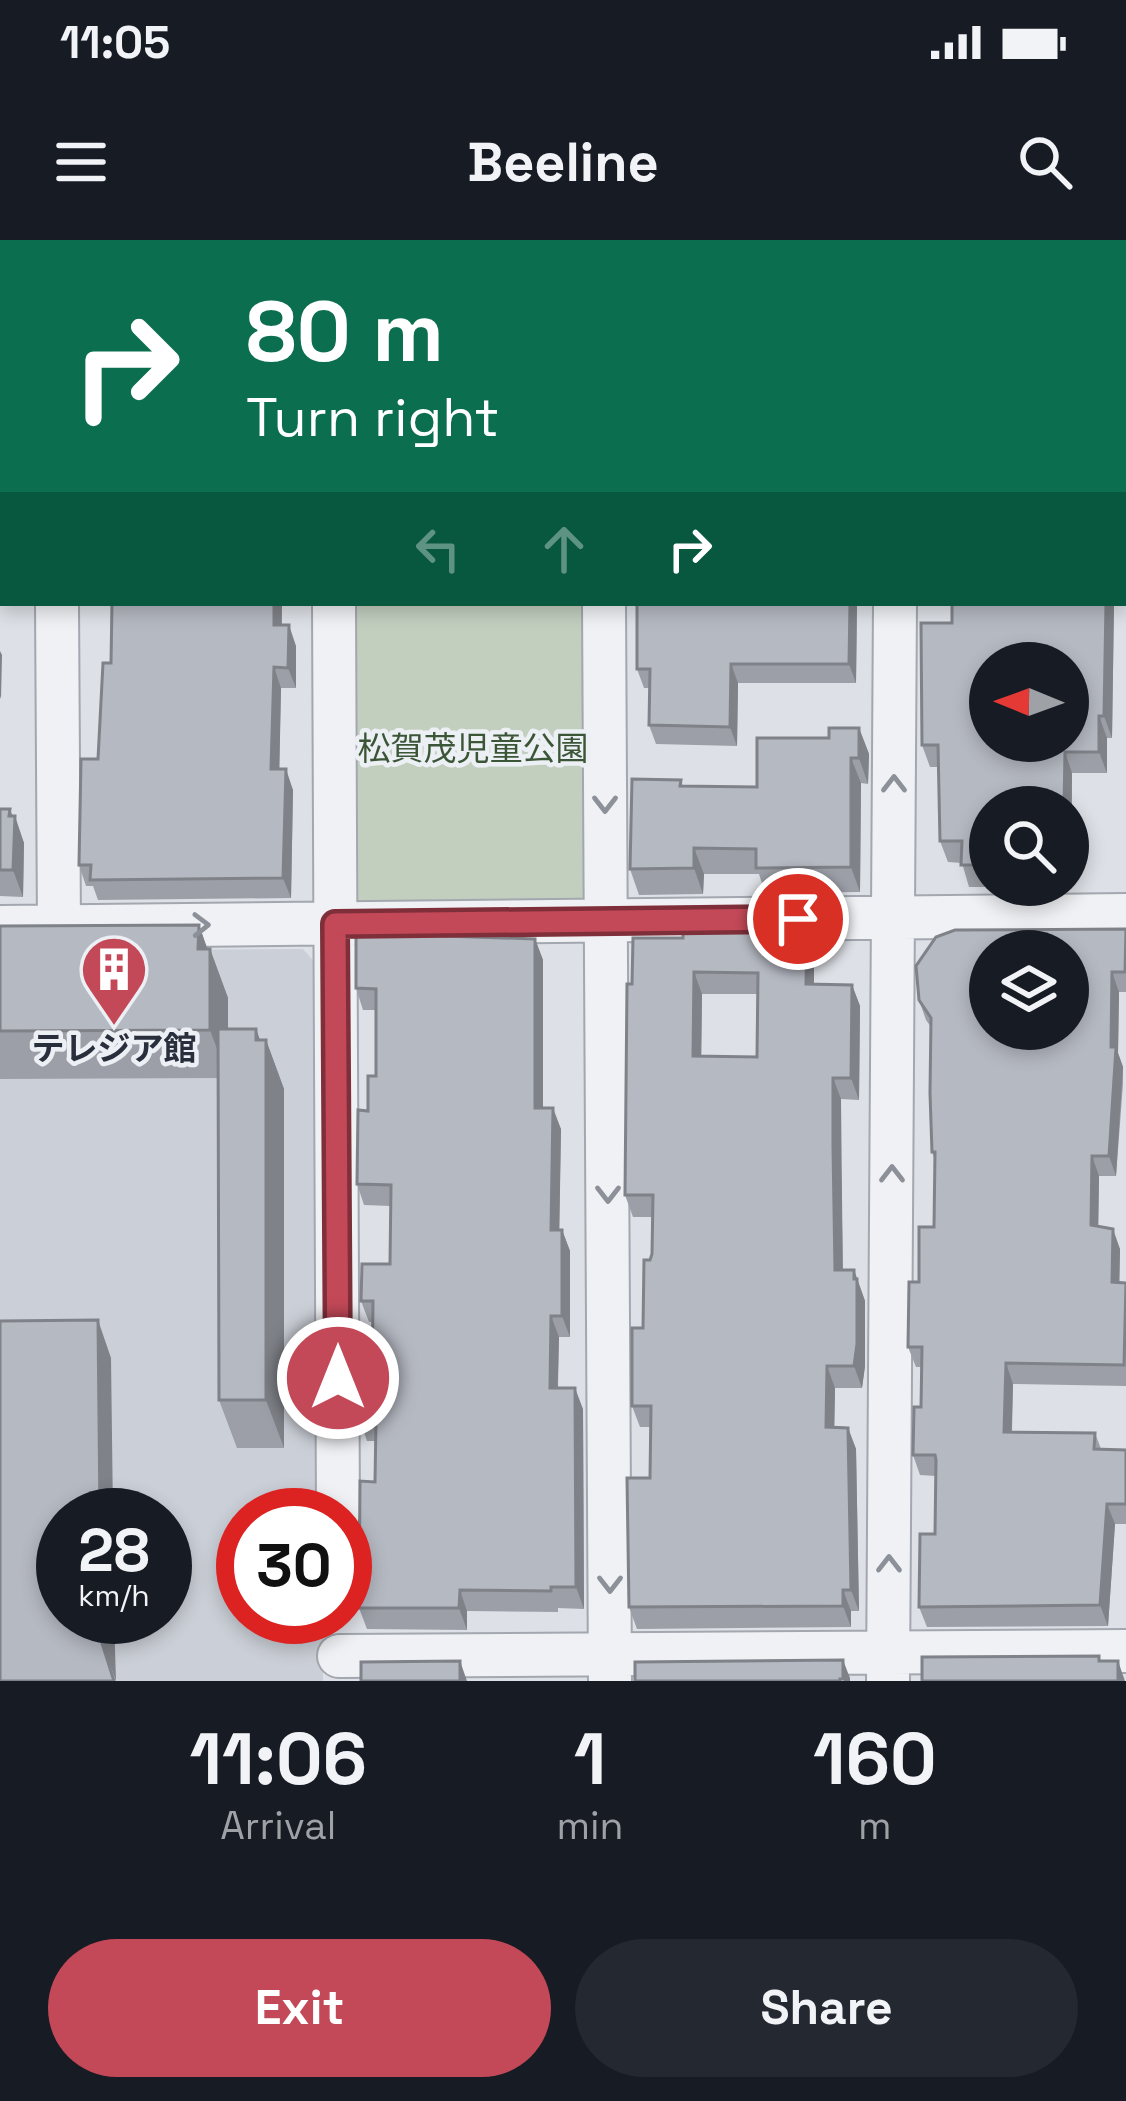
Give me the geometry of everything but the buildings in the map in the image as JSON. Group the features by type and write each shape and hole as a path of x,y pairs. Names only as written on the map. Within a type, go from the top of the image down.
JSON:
{"street":[{"path":"57,606 59,926"},
{"path":"334,606 338,1488"},
{"path":"604,606 610,1668"},
{"path":"888,1667 896,606"},
{"path":"0,927 1126,915"},
{"path":"339,1651 610,1668 888,1667 1126,1651"}],"shaded area":[{"path":"303,949 319,967 322,1488 216,1488 216,1644 323,1644 323,1681 0,1681 0,951"}],"green space":[{"name":"松賀茂児童公園","path":"354,606 593,606 592,892 576,909 366,911 353,898"}],"place":[{"name":"テレジア館","path":"114,1028"}],"route":[{"path":"338,1378 335,924 798,919"}]}
